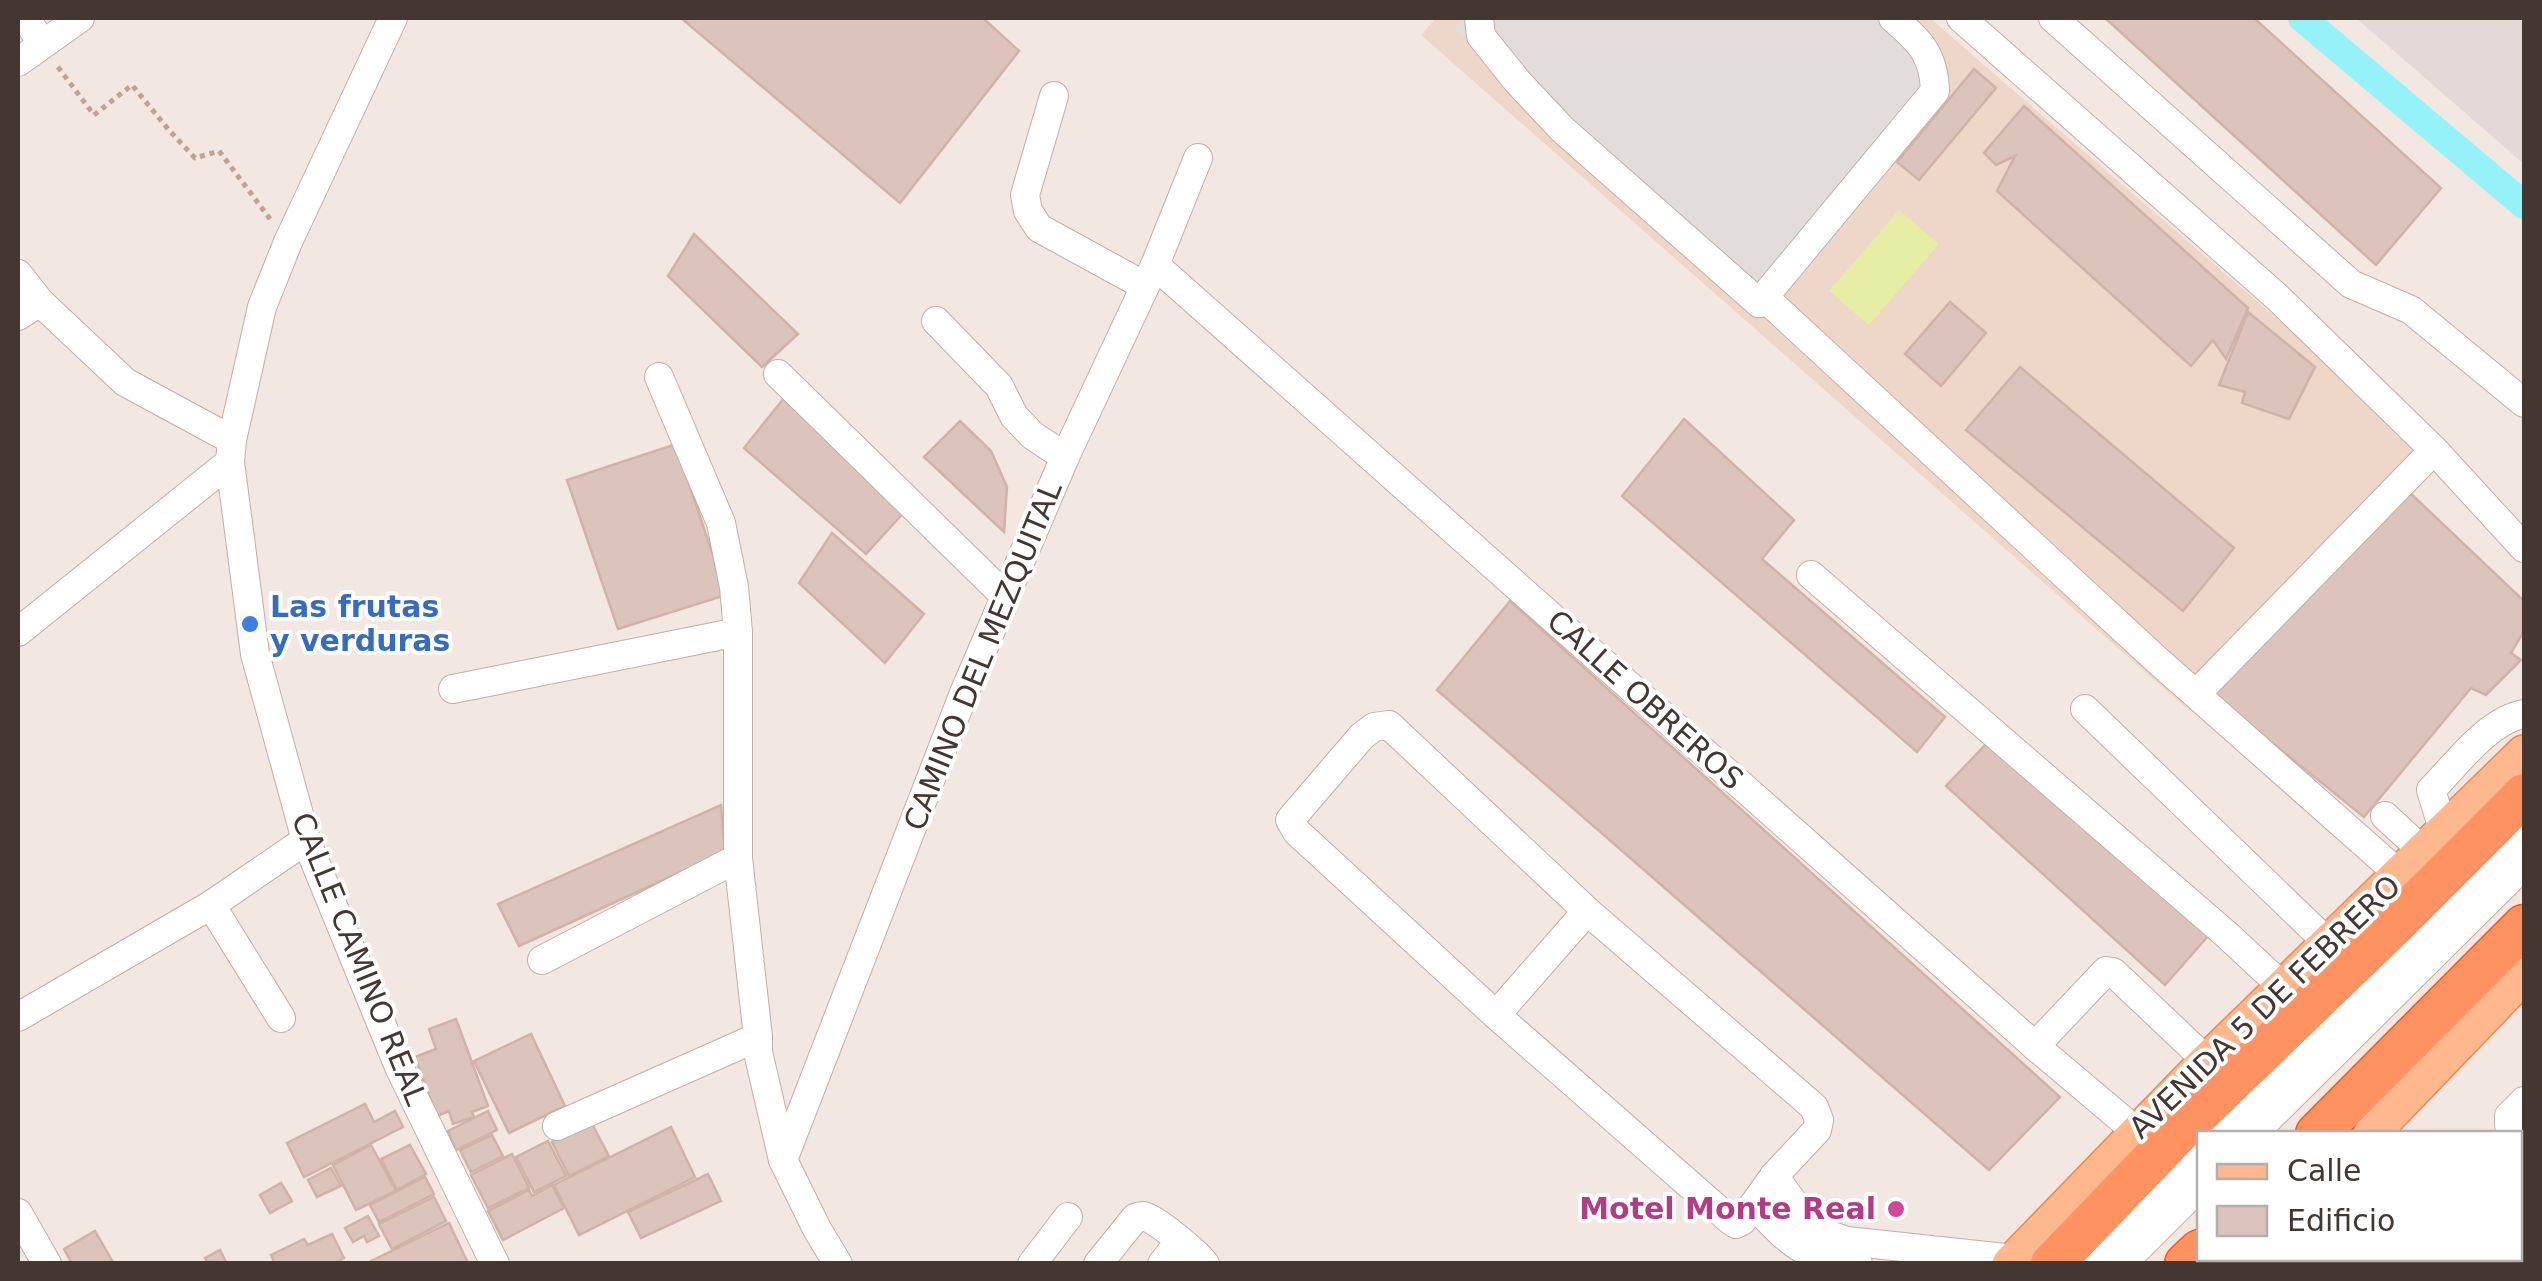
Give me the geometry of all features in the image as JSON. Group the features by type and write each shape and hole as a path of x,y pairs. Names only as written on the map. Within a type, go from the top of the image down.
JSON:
{"highway":[{"name":"AVENIDA 5 DE FEBRERO","path":"2025,1262 2178,1133 2524,795"},
{"path":"2321,1131 2524,926"}],"main road":[{"name":"AVENIDA 5 DE FEBRERO","path":"2025,1262 2137,1132 2329,944 2410,841 2524,754"},
{"path":"2374,1131 2524,975"}],"street":[{"path":"26,18 42,44"},
{"path":"18,62 80,18"},
{"name":"CALLE CAMINO REAL","path":"393,18 288,242 262,307 231,451 255,654 306,840 399,1067 495,1264"},
{"path":"1480,18 1481,36 1517,82 1562,129 1759,303"},
{"path":"1759,303 1936,91 1934,68 1925,49 1893,18"},
{"path":"1961,18 2276,298 2434,450 2524,548"},
{"path":"2054,18 2351,284 2410,310 2524,402"},
{"name":"CALLE OBREROS","path":"1054,96 1025,195 1028,211 1039,228 1150,276 2137,1132"},
{"name":"CAMINO DEL MEZQUITAL","path":"783,1160 964,693 1064,457 1150,276 1198,158"},
{"path":"18,274 29,309 125,382 231,451 18,632"},
{"path":"1759,303 1766,300 2196,694 2410,841"},
{"path":"936,321 999,386 1014,416 1032,435 1064,457"},
{"path":"778,374 1005,596"},
{"path":"659,377 721,523 734,587 738,632 738,858 758,1052 783,1160 838,1264"},
{"path":"2196,694 2434,450"},
{"path":"1812,574 2284,988"},
{"path":"452,689 738,632"},
{"path":"2085,709 2329,944"},
{"path":"2410,841 2432,790 2492,728 2524,714"},
{"path":"1389,724 1587,911 1814,1106 1818,1130 1736,1224 1496,1015 1296,832 1290,820 1362,736 1374,727 1389,724"},
{"path":"2410,841 2432,790"},
{"path":"2226,1131 2524,836"},
{"path":"18,1016 211,905 306,840"},
{"path":"542,960 738,858"},
{"path":"2256,1131 2524,865"},
{"path":"211,905 281,1018"},
{"path":"1496,1015 1587,911"},
{"path":"2035,1046 2106,971 2113,972 2207,1061"},
{"path":"557,1126 758,1037"},
{"path":"2512,1131 2509,1116 2524,1102"},
{"path":"2095,1264 2197,1160"},
{"path":"1774,1176 1801,1213 1823,1233 1847,1241 2025,1262"},
{"path":"2122,1264 2197,1189"},
{"path":"1754,1205 1804,1252 1858,1264"},
{"path":"18,1212 47,1264"},
{"path":"1098,1264 1135,1218 1142,1216 1180,1241 1205,1264"},
{"path":"1032,1264 1068,1217"},
{"path":"1162,1264 1180,1241"}],"path":[{"path":"42,44 94,115 132,85 195,158 220,151 260,206"}],"shaded area":[{"path":"1436,18 1930,18 2425,447 2185,707 1421,35"},
{"path":"1463,18 1882,18 1954,81 1766,299 1454,28"},
{"path":"2356,18 2524,18 2524,164"}],"green space":[{"path":"1899,210 1939,244 1869,325 1829,291"}],"building":[{"path":"681,18 983,18 1019,51 900,203"},
{"path":"2105,18 2254,18 2441,188 2376,265"},
{"path":"1974,69 1996,88 1919,180 1897,162"},
{"path":"2024,106 2248,308 2226,359 2213,340 2191,366 1997,191 2015,156 1996,165 1984,153"},
{"path":"694,234 798,334 762,367 668,276"},
{"path":"1950,302 1986,333 1941,386 1905,354"},
{"path":"2248,312 2315,367 2289,419 2242,403 2245,392 2219,385"},
{"path":"2020,367 2234,548 2183,611 1966,430"},
{"path":"788,393 906,510 866,554 744,448"},
{"path":"1684,419 1794,520 1762,559 1945,717 1917,752 1622,496"},
{"path":"960,421 991,451 1007,487 1004,532 924,457"},
{"path":"676,444 726,595 618,629 567,480"},
{"path":"2408,491 2524,601 2524,631 2511,653 2521,660 2486,695 2471,688 2364,817 2213,695"},
{"path":"832,533 924,614 885,663 799,583"},
{"path":"1510,601 2060,1097 1989,1170 1437,690"},
{"path":"1991,739 2217,926 2165,985 1946,786"},
{"path":"721,805 725,852 519,946 498,904"},
{"path":"456,1019 488,1106 472,1112 474,1117 453,1124 449,1111 437,1116 415,1057 436,1049 429,1029"},
{"path":"531,1034 565,1106 509,1133 474,1061"},
{"path":"365,1104 374,1122 395,1111 403,1127 304,1177 287,1143"},
{"path":"488,1111 497,1130 456,1150 448,1131"},
{"path":"591,1122 609,1156 569,1176 552,1142"},
{"path":"671,1127 695,1177 579,1235 554,1185"},
{"path":"492,1135 503,1156 471,1172 460,1150"},
{"path":"548,1141 566,1176 534,1192 516,1157"},
{"path":"371,1145 396,1191 356,1210 333,1165"},
{"path":"410,1145 426,1174 397,1190 381,1159"},
{"path":"512,1154 529,1188 488,1208 471,1175"},
{"path":"331,1168 341,1186 317,1197 308,1180"},
{"path":"708,1174 721,1201 641,1238 628,1212"},
{"path":"425,1177 434,1194 379,1222 370,1205"},
{"path":"281,1183 292,1201 270,1213 260,1195"},
{"path":"552,1185 564,1208 503,1240 488,1211 529,1190 532,1196"},
{"path":"434,1197 446,1221 392,1249 379,1224"},
{"path":"368,1216 379,1236 367,1242 364,1236 353,1242 345,1228"},
{"path":"449,1223 468,1263 365,1264"},
{"path":"95,1231 114,1264 72,1264 64,1249"},
{"path":"332,1234 344,1258 333,1264 275,1264 271,1255 304,1239 308,1245"},
{"path":"220,1250 227,1264 208,1264 205,1258"}],"waterway":[{"path":"2302,18 2524,205"}],"place":[{"name":"Las frutas y verduras","path":"250,624"},
{"name":"Motel Monte Real","path":"1896,1209"}]}
